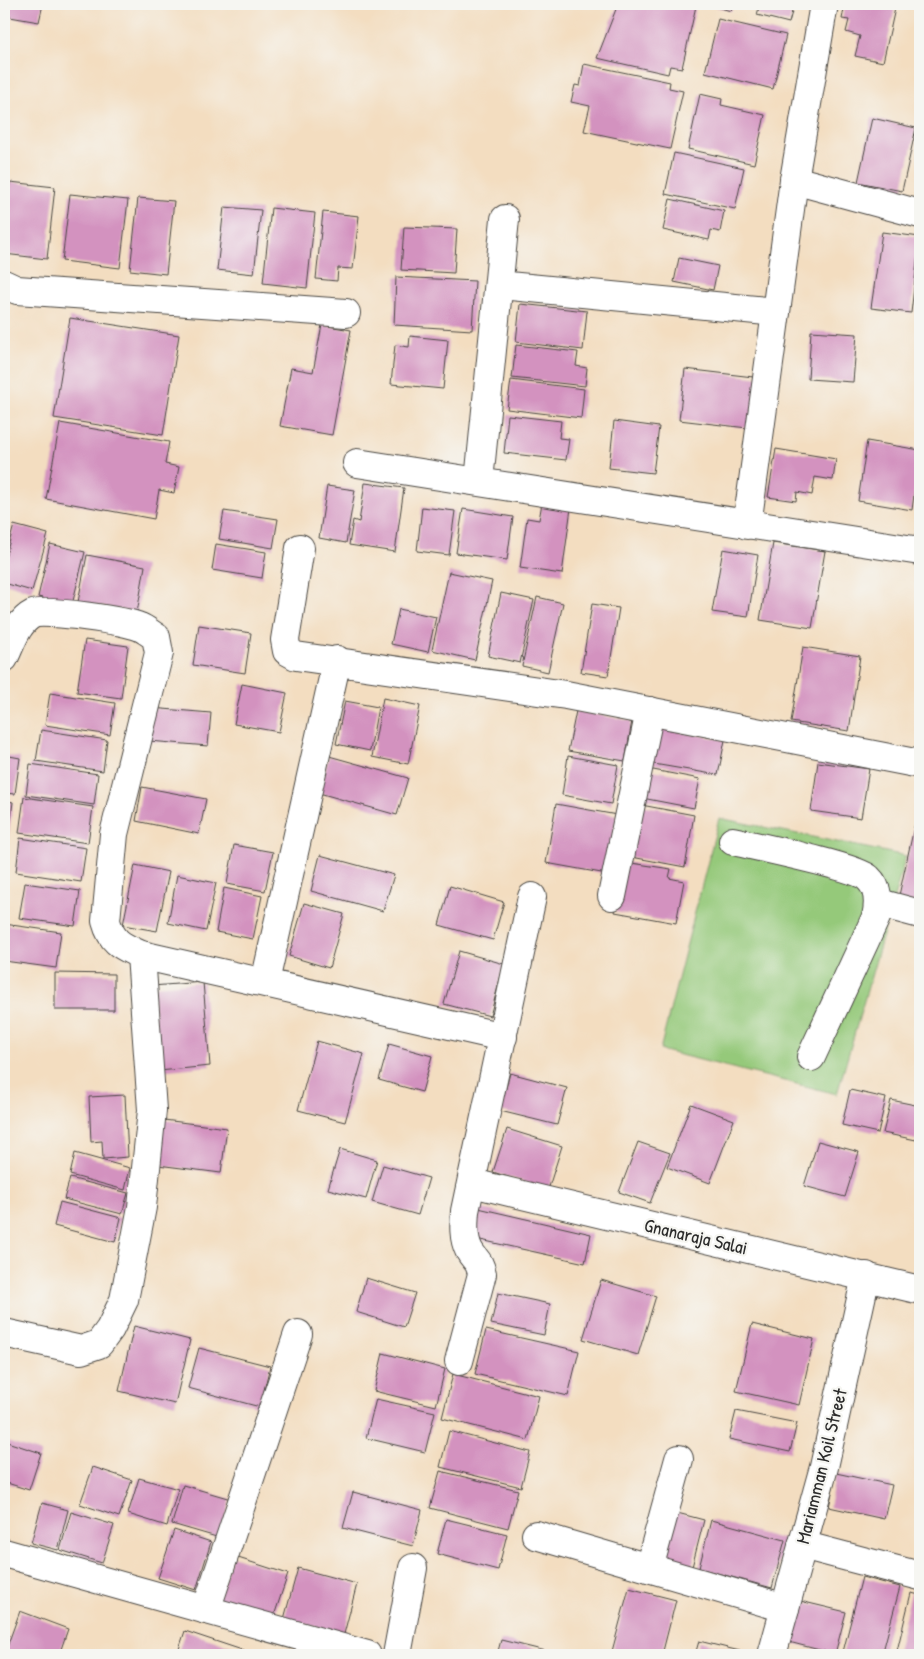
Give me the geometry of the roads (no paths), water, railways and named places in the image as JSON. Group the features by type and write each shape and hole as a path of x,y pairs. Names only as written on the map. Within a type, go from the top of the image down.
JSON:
{"street":[{"path":"746,525 794,180 824,4"},
{"path":"794,180 920,214"},
{"path":"479,482 505,219"},
{"path":"4,284 17,290 346,313"},
{"path":"499,285 776,312"},
{"path":"357,463 920,551"},
{"path":"300,548 285,640 287,651 296,656 337,660 566,695 920,764"},
{"path":"4,658 19,627 26,619 34,614 50,611 139,626 156,637 159,653 114,834 106,921 109,933 118,943 141,955 503,1038"},
{"path":"265,982 337,660"},
{"path":"612,896 650,711"},
{"path":"733,840 848,870 867,877 876,890 879,903 876,917 811,1057"},
{"path":"459,1361 482,1274 480,1262 470,1251 464,1232 465,1211 532,897"},
{"path":"879,903 920,914"},
{"path":"4,1333 81,1350 99,1344 110,1329 124,1300 142,1207 152,1110 141,955"},
{"name":"Gnanaraja Salai","path":"472,1183 920,1290"},
{"name":"Mariamman Koil Street","path":"775,1655 785,1608 824,1467 866,1276"},
{"path":"206,1610 298,1334"},
{"path":"650,1568 679,1459"},
{"path":"536,1535 785,1608"},
{"path":"802,1545 920,1576"},
{"path":"4,1553 367,1655"},
{"path":"397,1655 414,1568"}]}
